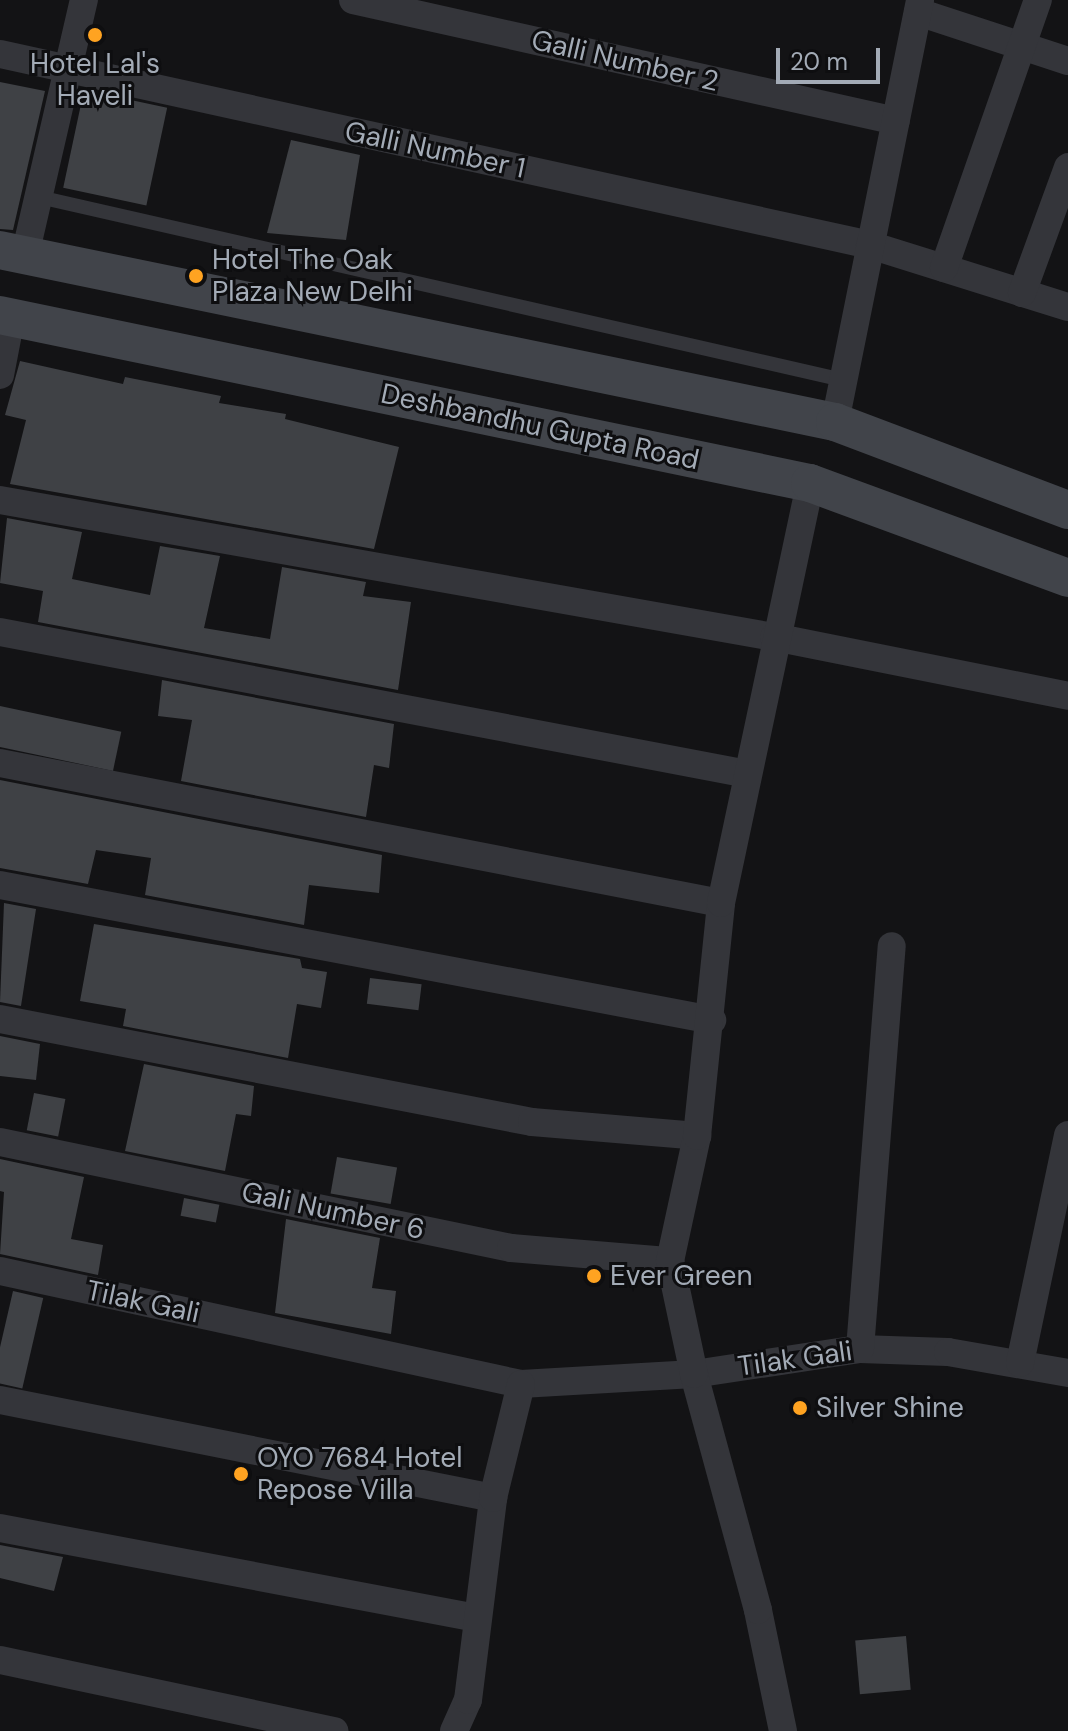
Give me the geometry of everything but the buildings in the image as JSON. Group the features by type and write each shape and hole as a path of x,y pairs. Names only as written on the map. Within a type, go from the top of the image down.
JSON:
{"main road":[{"path":"13,252 835,422 1068,510"},
{"name":"Deshbandhu Gupta Road","path":"6,316 810,483 1068,578"}],"street":[{"path":"13,252 39,197 84,0"},
{"name":"Galli Number 2","path":"353,0 896,121"},
{"path":"944,268 1038,0"},
{"path":"835,422 896,121 931,8 1021,47 1068,61"},
{"name":"Galli Number 1","path":"0,54 870,245 1068,307"},
{"path":"1022,293 1068,167"},
{"path":"0,375 6,316"},
{"path":"783,1731 758,1610 694,1374 670,1261 697,1136 712,1020 721,903 774,637 810,483"},
{"path":"0,500 774,637 1068,696"},
{"path":"0,632 748,774"},
{"path":"0,763 721,903"},
{"path":"0,885 712,1020"},
{"path":"860,1349 892,946"},
{"path":"0,1019 532,1122 697,1136"},
{"path":"1020,1363 1068,1135"},
{"name":"Gali Number 6","path":"0,1142 511,1248 670,1261"},
{"name":"Tilak Gali","path":"0,1271 521,1384 694,1374 860,1349 948,1352 1068,1373"},
{"path":"454,1731 468,1700 493,1498 521,1384"},
{"path":"0,1400 493,1498"},
{"path":"0,1528 477,1618"},
{"path":"0,1660 335,1731"}],"lane":[{"path":"39,197 843,380"}],"place":[{"name":"Hotel Lal's Haveli","path":"95,35"},
{"name":"Hotel The Oak Plaza New Delhi","path":"196,276"},
{"name":"Ever Green","path":"594,1276"},
{"name":"Silver Shine","path":"800,1408"},
{"name":"OYO 7684 Hotel Repose Villa","path":"241,1474"}]}
